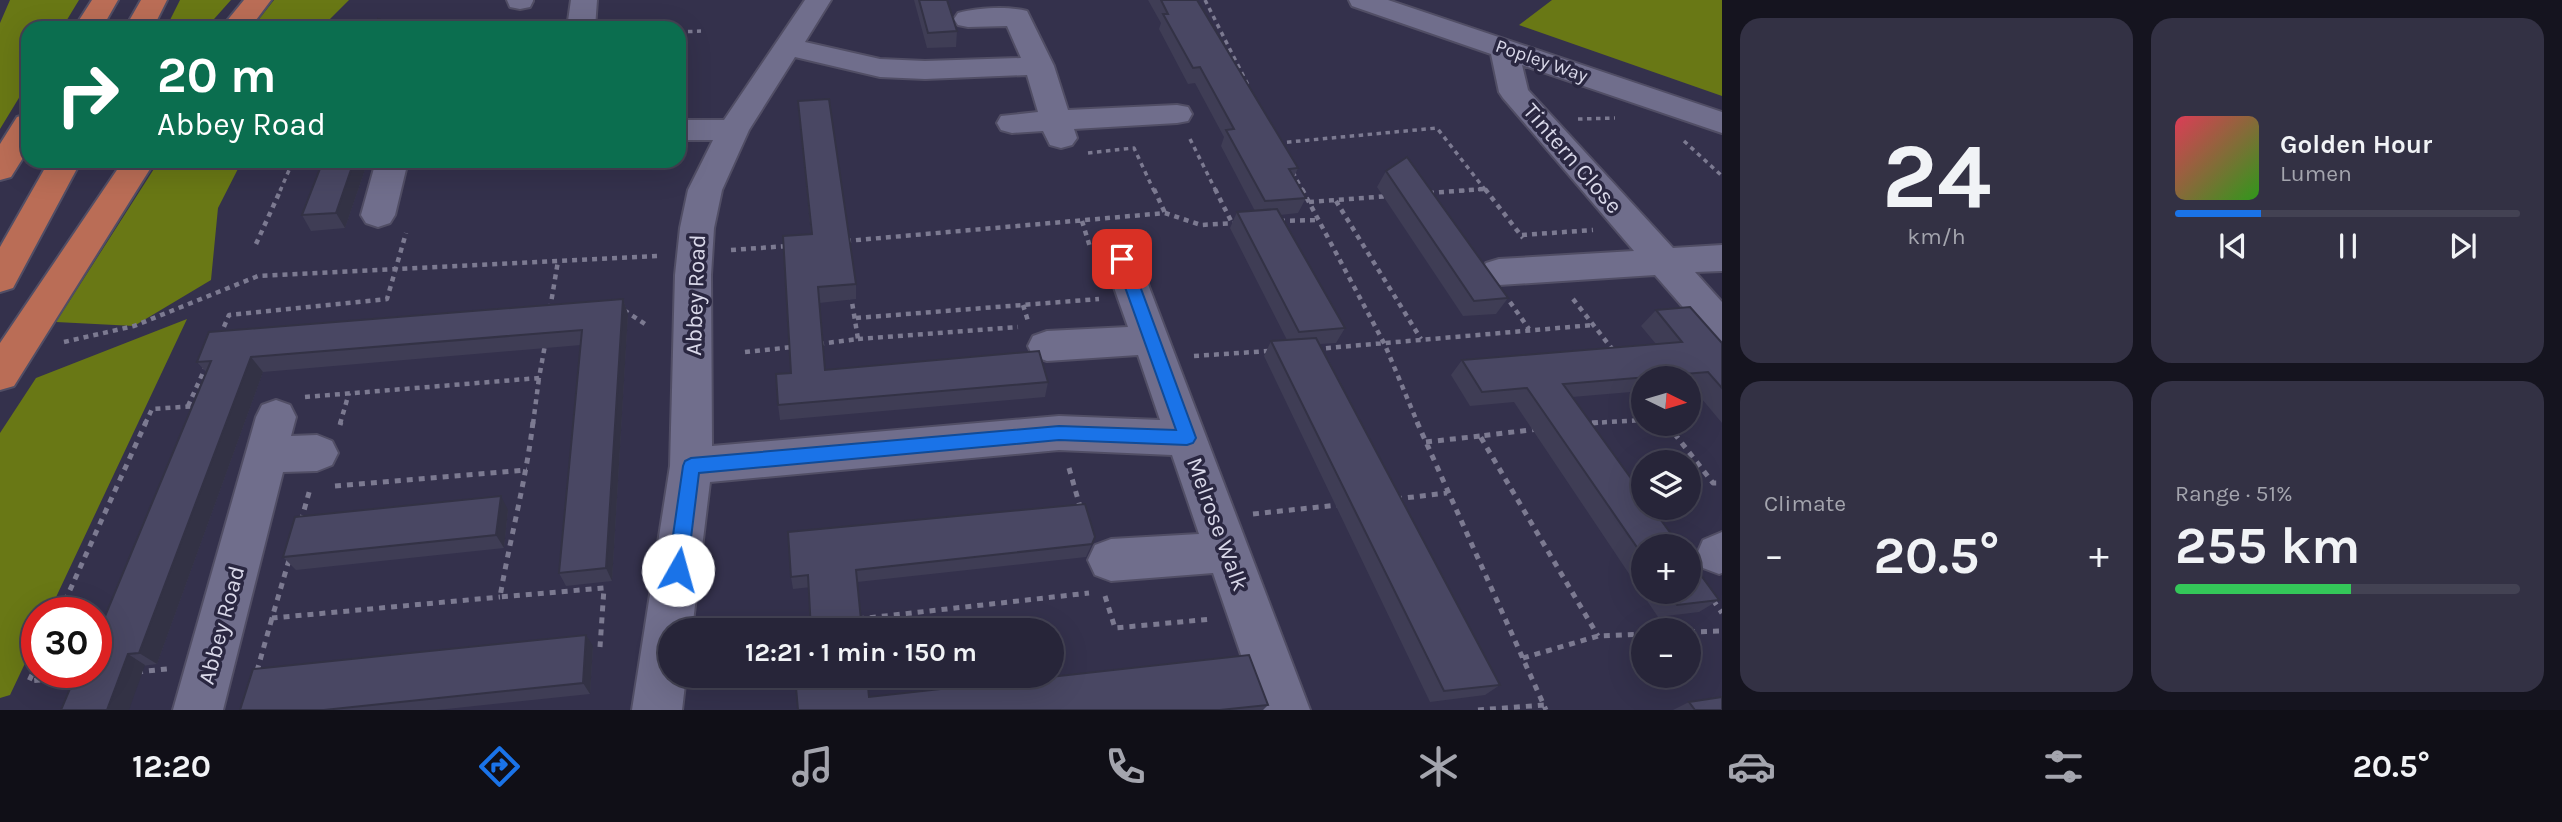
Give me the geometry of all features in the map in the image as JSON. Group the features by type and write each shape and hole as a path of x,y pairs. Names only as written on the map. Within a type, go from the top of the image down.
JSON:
{"highway":[{"path":"92,21 105,0"},
{"path":"143,21 154,0"},
{"path":"241,21 258,0"},
{"path":"0,169 21,135"},
{"path":"0,279 61,168"},
{"path":"0,375 134,168"}],"street":[{"path":"582,21 584,0"},
{"name":"Abbey Road","path":"657,710 691,466 693,275 697,228 705,190 733,131 818,0"},
{"name":"Popley Way","path":"1362,0 1722,123"},
{"path":"968,19 1017,17 1039,66 1058,129"},
{"path":"787,46 880,68 925,70 1039,66"},
{"name":"Tintern Close","path":"1504,47 1514,92 1722,327"},
{"path":"1012,123 1058,129 1177,114"},
{"path":"686,130 733,131"},
{"path":"377,215 390,168"},
{"name":"Melrose Walk","path":"1118,256 1155,349 1285,710"},
{"path":"1499,272 1722,258"},
{"path":"1038,336 1155,349"},
{"path":"279,423 317,453"},
{"name":"Abbey Road","path":"198,710 279,423"},
{"path":"691,466 1059,433 1187,438"},
{"path":"1111,560 1222,535"}],"path":[{"path":"1205,0 1253,96"},
{"path":"686,32 701,31"},
{"path":"1177,114 1232,223"},
{"path":"1539,121 1616,117"},
{"path":"1284,155 1277,143 1437,128 1547,268"},
{"path":"1058,129 1066,156 1134,148 1165,213"},
{"path":"1684,141 1722,176"},
{"path":"1290,167 1385,345 1447,494 1545,708 1478,710"},
{"path":"256,244 290,168"},
{"path":"1418,194 1484,189"},
{"path":"1308,202 1391,196"},
{"path":"1336,201 1421,339"},
{"path":"839,242 1165,213 1200,225 1244,222"},
{"path":"1269,222 1318,220"},
{"path":"1082,222 1118,256"},
{"path":"1521,235 1633,227"},
{"path":"733,250 791,246"},
{"path":"56,344 134,326 258,276 662,256"},
{"path":"550,315 558,261"},
{"path":"850,293 858,339"},
{"path":"856,318 1109,298"},
{"path":"219,338 229,315 387,299"},
{"path":"614,311 626,310 648,326"},
{"path":"1305,349 1385,345 1421,339 1594,324 1619,358"},
{"path":"808,345 858,339 1038,336"},
{"path":"500,597 511,531 527,470 545,340"},
{"path":"746,352 795,346"},
{"path":"1155,349 1278,351"},
{"path":"187,407 208,361"},
{"path":"279,423 539,378"},
{"path":"67,597 152,409 201,405"},
{"path":"1579,425 1631,421"},
{"path":"1592,423 1599,434"},
{"path":"1426,442 1542,429"},
{"path":"1480,436 1598,636"},
{"path":"1676,436 1713,483 1722,483"},
{"path":"299,527 311,488 527,470"},
{"path":"1393,499 1447,494"},
{"path":"1222,535 1352,503"},
{"path":"254,684 291,553"},
{"path":"272,618 604,588 600,648"},
{"path":"865,618 1104,592 1115,628 1217,618"},
{"path":"1701,632 1722,631"},
{"path":"1523,658 1598,636 1631,635"},
{"path":"127,673 210,665"}],"green space":[{"path":"10,0 79,0 66,21 21,21 21,94 0,129 0,23"},
{"path":"180,0 231,0 212,21 170,21"},
{"path":"274,0 349,0 328,21 258,21"},
{"path":"1552,0 1722,0 1722,96 1519,25"},
{"path":"155,168 238,168 218,208 211,280 134,326 56,322"},
{"path":"187,319 56,597 21,597 21,672 10,695 0,698 0,433 36,378"}],"building":[{"path":"919,0 947,0 957,31 928,33"},
{"path":"1161,0 1197,0 1298,168 1289,169 1306,198 1265,201 1226,130 1234,129 1200,67 1193,68 1163,14 1168,14"},
{"path":"829,99 856,284 818,287 825,370 1039,351 1048,382 778,405 776,374 791,373 783,236 812,234 798,101"},
{"path":"1407,157 1508,298 1474,301 1386,171"},
{"path":"320,168 352,168 336,213 302,215"},
{"path":"1277,209 1345,328 1299,332 1237,212"},
{"path":"623,299 606,568 559,573 582,330 251,357 139,653 128,654 107,710 61,710 70,688 112,688 112,599 211,361 197,362 209,332"},
{"path":"1690,307 1722,343 1722,388 1708,372 1701,373 1701,366 1631,366 1631,378 1563,384 1631,478 1631,520 1661,520 1671,534 1631,534 1631,539 1527,388 1482,392 1462,360 1682,342 1656,310"},
{"path":"1316,338 1500,685 1444,691 1271,341"},
{"path":"501,496 496,535 283,557 295,517"},
{"path":"1085,504 1095,537 1092,544 856,570 861,618 810,618 808,575 791,577 788,532"},
{"path":"1701,575 1719,600 1701,602"},
{"path":"586,635 583,683 324,710 240,710 253,669"},
{"path":"1249,655 1268,705 1220,710 798,710 796,688 868,688 869,697 950,688 1064,688 1064,675"},
{"path":"1722,697 1722,710 1695,710 1689,702"}],"route":[{"path":"678,570 691,466 1059,433 1187,438 1122,259"}]}
